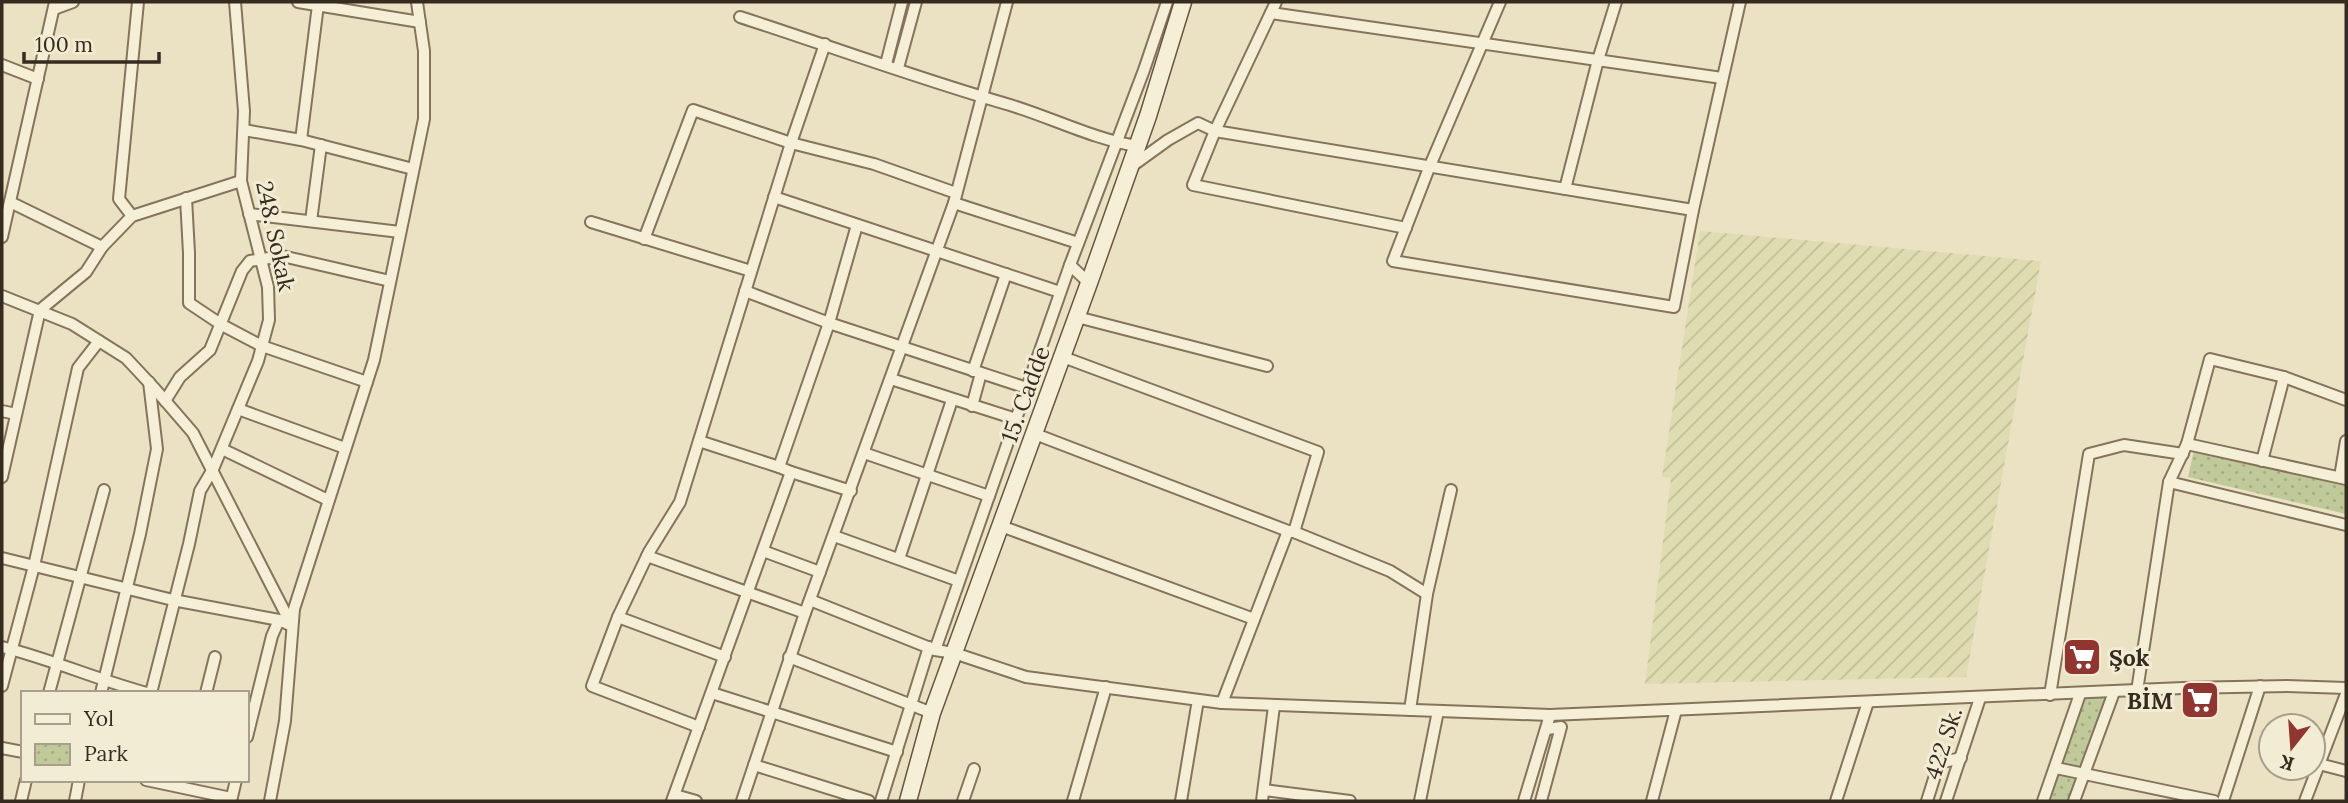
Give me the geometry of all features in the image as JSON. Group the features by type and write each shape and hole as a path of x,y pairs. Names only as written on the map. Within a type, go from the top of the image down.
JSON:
{"main road":[{"name":"15. Cadde","path":"908,801 932,713 1043,414 1130,167 1183,2"}],"street":[{"path":"2,237 55,5 73,2"},
{"path":"132,216 120,199 138,2"},
{"name":"248. Sokak","path":"150,691 190,544 200,491 222,449 262,346 269,320 268,287 241,181 244,130 235,2"},
{"path":"298,2 420,22"},
{"path":"270,801 285,721 294,609 374,360 424,118 425,51 417,2"},
{"path":"886,64 902,2"},
{"path":"898,68 916,2"},
{"path":"742,801 789,657 955,198 1007,2"},
{"path":"881,801 911,704 959,581 1060,292 1167,2"},
{"path":"1276,2 1215,131 1193,186 1406,228"},
{"path":"1500,2 1429,168 1393,261 1674,307 1740,2"},
{"path":"1565,189 1598,60 1616,2"},
{"path":"301,140 318,5"},
{"path":"1271,13 1722,78"},
{"path":"740,17 1115,142 1137,146"},
{"path":"699,727 592,686 618,617 648,556 680,502 791,143 825,44"},
{"path":"2,65 38,79"},
{"path":"644,239 694,110 791,143 874,164 955,198 1078,243"},
{"path":"1130,167 1167,140 1199,123 1215,131 1693,210"},
{"path":"244,130 301,140 413,169"},
{"path":"311,221 321,145"},
{"path":"2,477 40,310 86,272 102,247 132,216 241,181"},
{"path":"774,197 1060,292"},
{"path":"186,198 189,303 222,325 262,346 367,382"},
{"path":"10,202 102,247"},
{"path":"249,214 400,232"},
{"path":"591,222 751,271"},
{"path":"779,467 829,323 857,225"},
{"path":"166,401 180,377 210,350 242,271 250,261 282,256 390,281"},
{"path":"1070,265 1089,283"},
{"path":"972,406 977,372 1006,274"},
{"path":"745,291 1025,391 1043,414"},
{"path":"2,296 72,324 126,358 166,401 193,433 292,626"},
{"path":"1077,317 1267,366"},
{"path":"2,686 6,648 34,566 78,368 99,341"},
{"path":"1063,357 1318,452 1291,531 1222,703"},
{"path":"2137,691 2169,482 2185,449 2210,359 2284,377 2346,400"},
{"path":"2262,461 2284,377"},
{"path":"891,379 1016,419"},
{"path":"103,687 128,589 158,449 149,382"},
{"path":"899,559 952,400"},
{"path":"238,409 345,448"},
{"path":"2,411 16,414"},
{"path":"1035,434 1390,571 1427,594"},
{"path":"699,441 851,491"},
{"path":"2050,695 2089,454 2124,445 2185,449 2343,478 2346,441"},
{"path":"222,449 328,500"},
{"path":"864,453 989,496"},
{"path":"696,801 674,798 791,472"},
{"path":"2169,482 2346,525"},
{"path":"50,691 104,490"},
{"path":"1410,710 1427,594 1451,490"},
{"path":"1002,526 1254,619"},
{"path":"834,536 959,581"},
{"path":"763,551 820,572"},
{"path":"648,556 805,613"},
{"path":"2,558 173,600 279,620 292,626"},
{"path":"810,600 932,648 1026,677 1222,703 1274,706 1550,715 2137,691 2260,687 2346,688"},
{"path":"618,617 725,657"},
{"path":"248,722 279,620"},
{"path":"6,648 57,662 103,687 134,691"},
{"path":"206,691 215,657"},
{"path":"789,657 932,713"},
{"path":"1073,801 1106,687"},
{"path":"2223,801 2260,687"},
{"path":"2074,801 2114,692"},
{"path":"712,693 897,752"},
{"path":"2043,801 2080,694"},
{"path":"2327,743 2346,694"},
{"name":"422 Sk.","path":"1946,801 1980,698"},
{"path":"1181,801 1198,700"},
{"path":"1836,801 1868,702"},
{"path":"1274,706 1263,795 1350,801"},
{"path":"1652,801 1676,710"},
{"path":"1420,801 1438,711"},
{"path":"1524,801 1550,715"},
{"path":"1541,801 1561,727 1547,729"},
{"path":"2,748 21,752"},
{"path":"1927,801 1939,762 1961,758"},
{"path":"754,765 869,801"},
{"path":"2327,766 2346,771"},
{"path":"2056,768 2214,801"},
{"path":"964,801 974,769"},
{"path":"21,801 26,782"},
{"path":"75,801 79,782"},
{"path":"164,782 183,784 231,799 235,782"},
{"path":"2305,801 2312,782"}],"shaded area":[{"path":"1700,231 2041,261 1966,677 1645,684 1671,478 1662,477"}],"green space":[{"path":"2194,450 2346,486 2346,514 2188,477"},
{"path":"2114,692 2074,801 2043,801 2080,694"}],"place":[{"name":"Şok","path":"2082,657"},
{"name":"BİM","path":"2200,700"}]}
